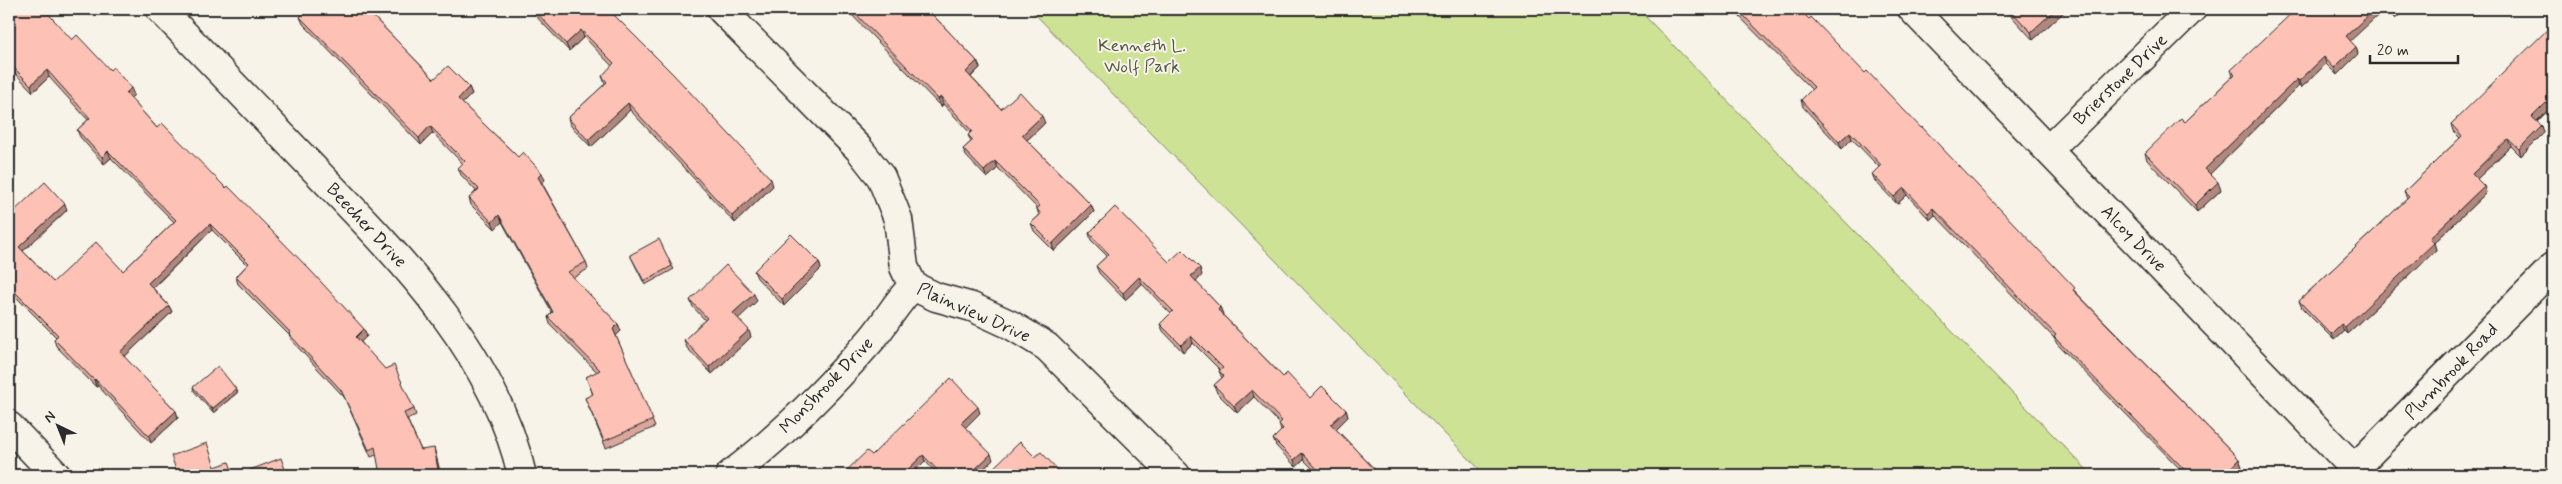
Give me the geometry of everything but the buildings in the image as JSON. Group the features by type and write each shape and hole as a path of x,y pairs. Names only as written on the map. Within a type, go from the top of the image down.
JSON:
{"street":[{"name":"Beecher Drive","path":"160,9 397,256 437,302 468,348 511,433 522,475"},
{"name":"Plainview Drive","path":"721,9 853,143 880,177 898,219 904,267 913,286 936,297 972,307 1011,325 1048,347 1176,475"},
{"name":"Alcoy Drive","path":"1912,9 2049,149 2352,472"},
{"name":"Brierstone Drive","path":"2049,149 2192,9"},
{"name":"Plumbrook Road","path":"2352,472 2553,267"},
{"name":"Monsbrook Drive","path":"730,475 755,456 836,380 874,337 902,297 913,286"},
{"path":"9,426 56,475"}],"green space":[{"name":"Kenneth L. Wolf Park","path":"1030,9 1638,9 2092,475 1485,475"}]}
